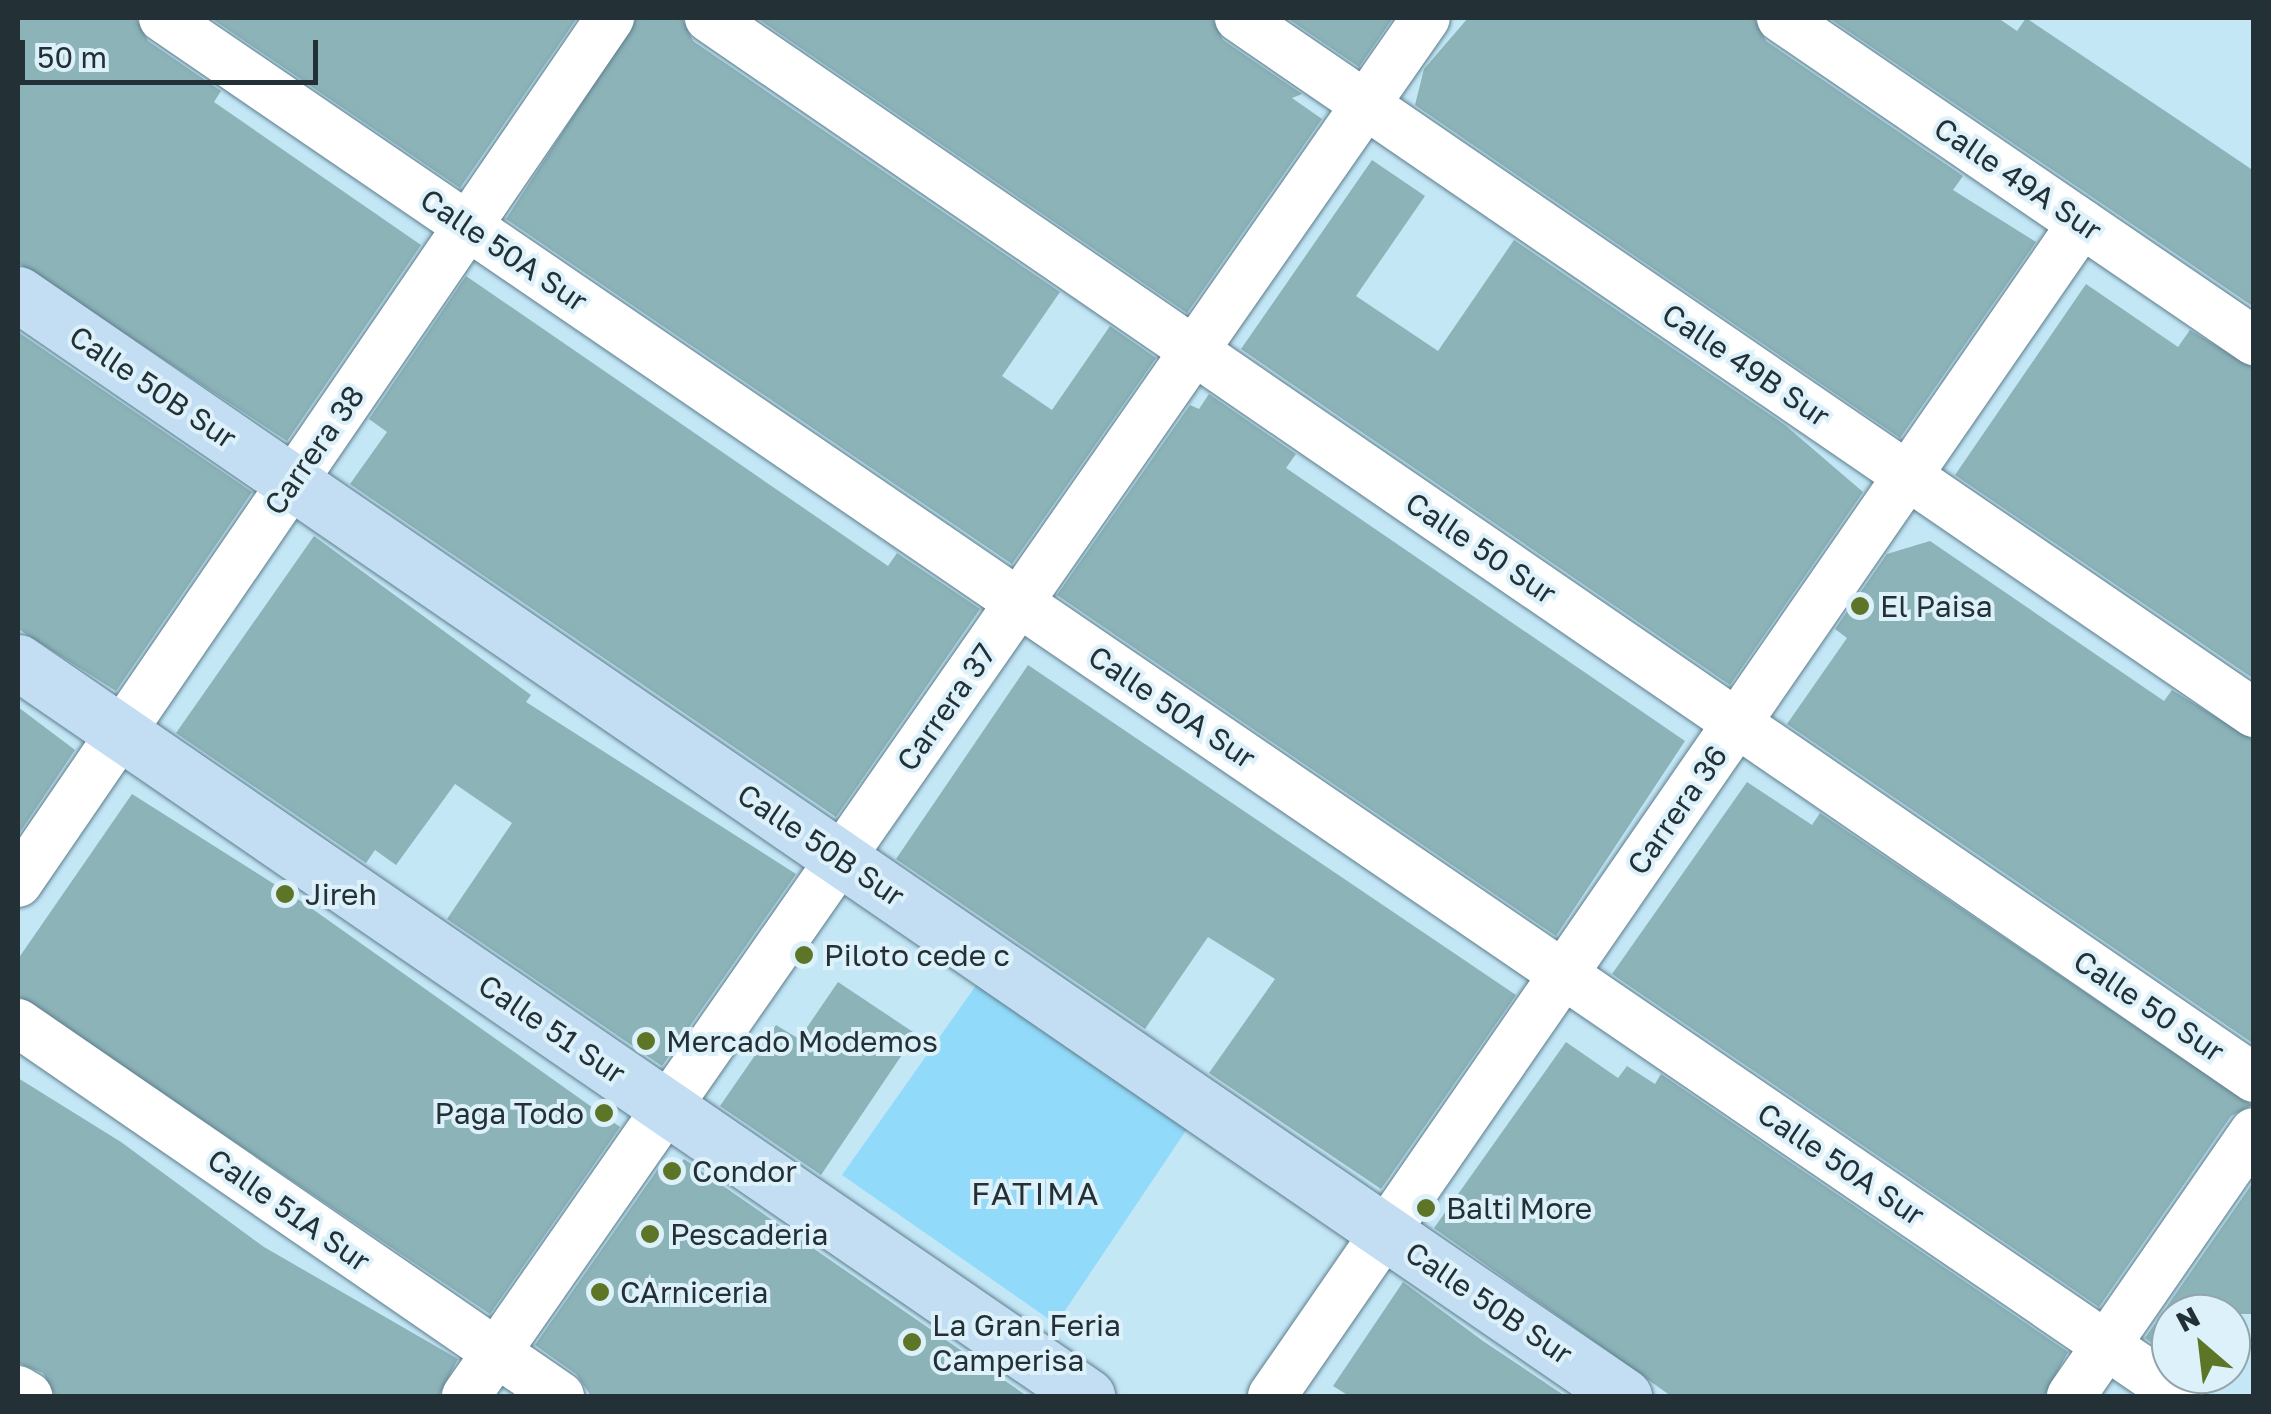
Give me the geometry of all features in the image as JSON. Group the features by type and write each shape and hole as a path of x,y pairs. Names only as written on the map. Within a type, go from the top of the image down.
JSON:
{"main road":[{"name":"Calle 50B Sur","path":"18,294 1624,1396"},
{"name":"Calle 51 Sur","path":"18,662 1087,1396"}],"street":[{"name":"Calle 50A Sur","path":"164,18 2181,1396"},
{"name":"Carrera 38","path":"18,883 610,18"},
{"name":"Calle 50 Sur","path":"708,18 2254,1078"},
{"name":"Calle 49B Sur","path":"1239,18 2254,712"},
{"name":"Carrera 37","path":"466,1396 1426,18"},
{"name":"Calle 49A Sur","path":"1782,18 2254,340"},
{"name":"Carrera 36","path":"1272,1396 2082,223"},
{"name":"Calle 51A Sur","path":"18,1023 560,1396"},
{"path":"2070,1396 2254,1132"},
{"path":"18,1390 28,1396"}],"shaded area":[{"path":"977,984 1187,1129 1056,1324 842,1175"}],"building":[{"path":"18,18 136,18 148,41 221,91 214,102 421,245 287,441 18,263"},
{"path":"211,18 577,18 460,188"},
{"path":"637,18 682,18 693,41 1060,292 1002,376 1052,410 1110,326 1156,358 1012,564 506,219"},
{"path":"757,18 1212,18 1223,40 1302,94 1292,98 1322,119 1187,313"},
{"path":"1287,18 1393,18 1359,67"},
{"path":"1468,18 1754,18 1766,41 1963,176 1953,190 2036,242 1900,438 1415,105 1424,69"},
{"path":"1829,18 1998,18 2017,31 2026,18 2254,171 2254,307"},
{"path":"1372,160 1425,196 1356,296 1438,351 1514,240 1785,425 1863,492 1730,685 1241,349"},
{"path":"466,276 888,566 897,553 980,609 836,817 350,484 387,432 369,419"},
{"path":"2086,284 2178,347 2190,330 2254,368 2254,679 1955,475"},
{"path":"18,332 252,492 116,691 18,629"},
{"path":"1209,394 1296,454 1286,468 1685,741 1556,936 1057,595 1190,405 1199,409"},
{"path":"314,536 531,695 526,702 796,874 662,1066 447,919 512,823 455,784 396,865 375,850 366,863 176,733"},
{"path":"1930,541 2164,701 2172,690 2254,740 2254,1044 1787,724 1847,638 1835,629 1887,554"},
{"path":"1028,665 1516,995 1381,1189 1209,1073 1275,979 1208,937 1145,1029 896,859"},
{"path":"18,707 75,750 18,835"},
{"path":"1747,782 1812,825 1820,813 2252,1105 2231,1116 2099,1307 1612,974"},
{"path":"132,794 304,903 620,1127 490,1314 18,996 18,959"},
{"path":"838,982 916,1034 821,1175 720,1106 776,1025 799,1039"},
{"path":"1566,1042 1618,1078 1627,1066 1655,1084 1661,1074 2068,1352 2044,1396 1671,1396 1434,1228"},
{"path":"18,1078 121,1142 264,1247 458,1359 439,1396 55,1396 43,1373 18,1363"},
{"path":"665,1159 677,1168 684,1159 1027,1396 591,1396 576,1374 535,1345"},
{"path":"2254,1181 2254,1314 2251,1294 2176,1294"},
{"path":"1403,1282 1565,1396 1349,1396 1333,1386"}],"place":[{"name":"El Paisa","path":"1860,606"},
{"name":"Jireh","path":"285,894"},
{"name":"Piloto cede c","path":"804,955"},
{"name":"Mercado Modemos","path":"646,1041"},
{"name":"Paga Todo","path":"604,1113"},
{"name":"Condor","path":"672,1171"},
{"name":"Balti More","path":"1426,1208"},
{"name":"Pescaderia","path":"650,1234"},
{"name":"CArniceria","path":"600,1292"},
{"name":"La Gran Feria Camperisa","path":"912,1342"}],"district":[{"name":"FATIMA","path":"1036,1193"}]}
